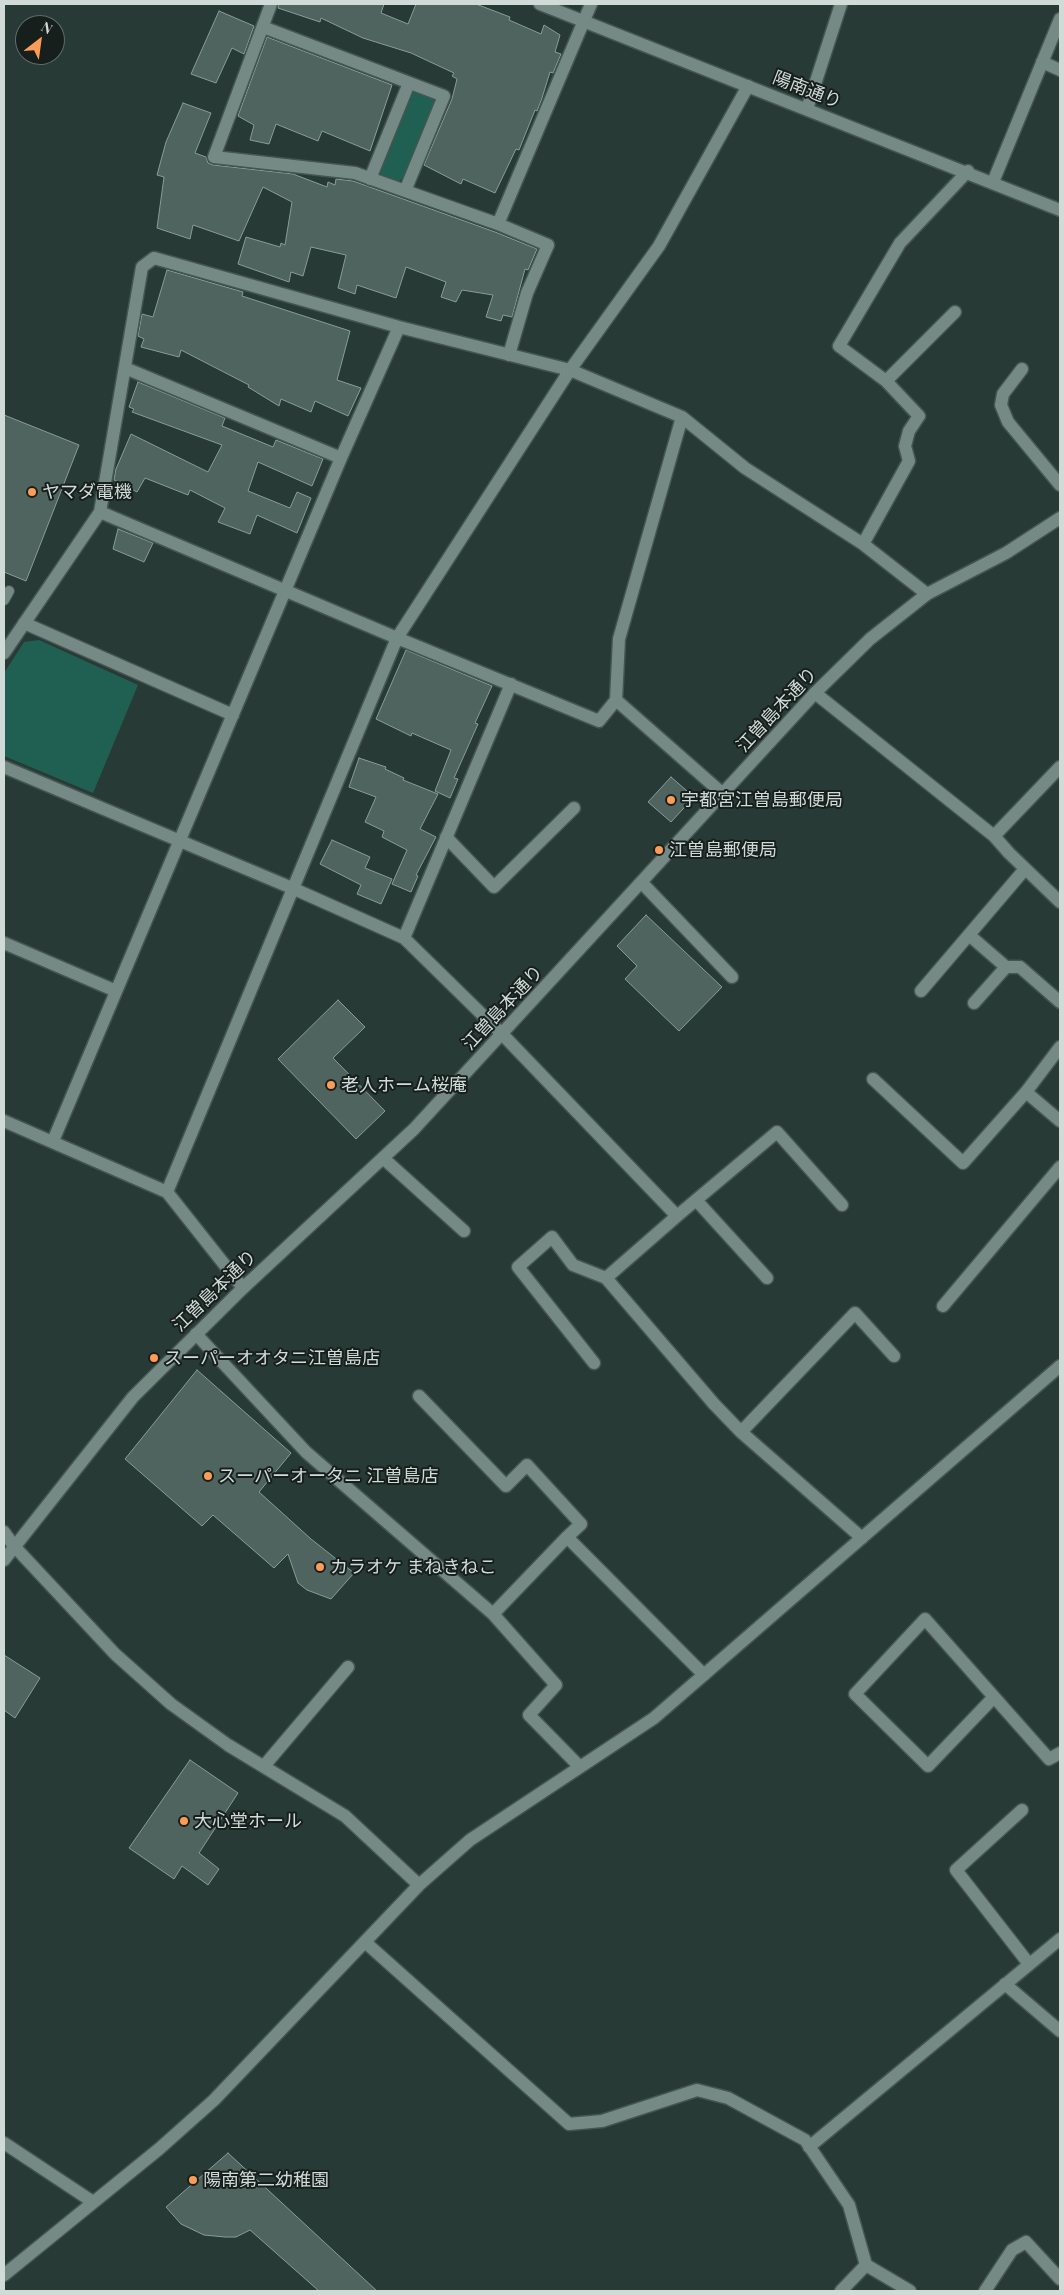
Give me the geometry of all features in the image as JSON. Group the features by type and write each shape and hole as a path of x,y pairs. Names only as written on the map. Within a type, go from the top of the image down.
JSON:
{"street":[{"path":"271,4 214,157 355,173 498,224 548,245 527,293 509,355"},
{"name":"陽南通り","path":"540,4 968,171 1060,210"},
{"path":"498,224 591,4"},
{"path":"807,109 841,4"},
{"path":"993,182 1060,19"},
{"path":"263,27 444,96 405,191"},
{"path":"1042,62 1060,70"},
{"path":"370,179 409,83"},
{"path":"166,1192 397,638 570,370 659,246 748,86"},
{"path":"863,544 909,461 905,446 909,431 919,416 886,381 839,346 900,243 968,171"},
{"path":"4,653 100,512 142,267 154,258 399,327 570,370 682,417 745,468 863,544 927,594"},
{"path":"886,381 955,312"},
{"path":"53,1141 287,590 341,458 399,327"},
{"path":"125,368 341,458"},
{"path":"1022,370 1003,394 1001,405 1008,422 1060,484"},
{"path":"100,512 599,721 616,700 619,639 682,417"},
{"name":"江曽島本通り","path":"4,1560 109,1424 243,1288 414,1129 504,1035 816,693 870,639 927,594 1006,553 1060,518"},
{"path":"24,623 233,715"},
{"path":"404,938 511,684"},
{"path":"816,693 994,836 1060,902"},
{"path":"616,700 724,794"},
{"path":"4,767 292,888 404,938 504,1035 677,1216"},
{"path":"994,836 1060,767"},
{"path":"446,837 494,887 574,808"},
{"path":"921,991 1025,869"},
{"path":"642,883 732,977"},
{"path":"969,934 1006,967 1020,967 1060,1002"},
{"path":"4,943 116,991"},
{"path":"974,1003 1006,967"},
{"path":"873,1079 963,1163 1026,1092 1060,1048"},
{"path":"1026,1092 1060,1121"},
{"path":"4,1120 166,1192 243,1288"},
{"path":"606,1278 778,1132 842,1205"},
{"path":"384,1158 464,1230"},
{"path":"943,1306 1060,1167"},
{"path":"696,1200 767,1278"},
{"path":"594,1362 518,1267 552,1237 573,1265 606,1278 714,1404 741,1432 862,1538"},
{"path":"741,1432 855,1313 894,1356"},
{"path":"196,1334 306,1452 493,1614 556,1685 529,1715 580,1767"},
{"path":"4,2275 214,2100 419,1885 470,1840 654,1718 1060,1366"},
{"path":"419,1396 506,1486 527,1465 581,1524 493,1614"},
{"path":"4,1532 14,1546 115,1654 171,1704 228,1744 345,1816 419,1885"},
{"path":"567,1537 704,1676"},
{"path":"994,1697 928,1766 855,1694 926,1619 1049,1759 1060,1753"},
{"path":"264,1766 348,1667"},
{"path":"1022,1810 956,1870 1029,1964"},
{"path":"365,1942 569,2124 602,2121 697,2090 728,2098 805,2140 849,2205 866,2265 910,2291"},
{"path":"809,2147 1029,1964 1058,1946"},
{"path":"1005,1984 1060,2031"},
{"path":"4,2143 92,2202"},
{"path":"985,2291 1012,2250 1026,2242 1060,2279"},
{"path":"841,2291 866,2265"}],"green space":[{"path":"416,89 432,96 435,102 403,178 398,182 381,175 379,169 410,93"},
{"path":"39,640 138,685 93,793 4,756 4,673 24,642"}],"building":[{"path":"279,4 384,4 381,13 408,24 416,4 476,4 510,17 509,20 541,34 544,25 560,35 555,52 561,54 553,73 550,72 537,111 535,110 519,150 516,149 495,193 463,179 461,184 424,165 452,99 457,79 452,76 454,73 411,53 363,38 321,18 320,22 278,8"},
{"path":"219,11 254,26 244,54 232,48 216,83 191,74"},
{"path":"267,37 392,85 370,151 322,131 318,141 276,124 269,144 250,140 254,125 238,116"},
{"path":"183,103 211,113 195,153 206,157 208,163 293,174 327,187 328,182 335,185 336,179 353,181 537,249 528,270 525,269 512,317 503,315 501,321 486,317 493,295 462,290 456,302 441,297 446,282 406,267 396,298 357,285 355,294 338,288 346,255 311,247 303,276 291,272 289,282 238,264 246,237 280,247 281,243 285,245 292,202 263,187 239,241 193,225 190,239 157,228 164,177 157,175 166,142"},
{"path":"167,270 243,292 242,296 350,331 337,380 361,388 348,416 315,401 311,412 281,399 279,406 248,387 249,385 181,350 179,357 141,347 144,339 138,336 142,314 153,317"},
{"path":"138,382 225,418 222,426 273,447 276,440 323,459 312,486 258,462 248,491 290,508 297,492 311,498 297,533 257,515 250,534 218,522 225,508 190,490 188,495 145,478 137,492 114,480 116,469 131,434 208,472 222,445 132,412 134,409 129,407"},
{"name":"ヤマダ電機","path":"4,415 79,445 26,581 4,572"},
{"path":"118,529 153,543 144,562 113,549"},
{"path":"406,650 492,686 475,723 478,724 454,778 458,779 450,798 435,791 451,750 412,733 411,736 376,719"},
{"path":"359,758 386,767 385,769 404,778 403,780 438,794 420,829 436,837 416,875 418,876 411,892 392,884 407,850 382,837 384,831 365,822 376,797 349,787"},
{"name":"宇都宮江曽島郵便局","path":"671,777 694,797 671,822 648,802"},
{"path":"332,840 370,857 365,868 392,879 381,904 357,894 361,885 320,864"},
{"path":"646,915 722,987 679,1031 625,979 637,966 617,946"},
{"name":"老人ホーム桜庵","path":"338,1000 365,1027 333,1058 385,1111 356,1139 278,1059"},
{"name":"スーパーオータニ 江曽島店","path":"197,1370 291,1453 259,1492 311,1539 354,1573 331,1599 307,1590 298,1583 288,1554 274,1568 213,1515 202,1526 125,1459"},
{"path":"4,1655 40,1678 15,1718 4,1710"},
{"name":"大心堂ホール","path":"190,1760 238,1793 199,1853 219,1869 208,1885 182,1866 174,1879 129,1848"},
{"name":"陽南第二幼稚園","path":"228,2153 377,2291 319,2291 250,2230 236,2237 225,2237 204,2235 181,2224 166,2207"}],"place":[{"name":"ヤマダ電機","path":"32,492"},
{"name":"宇都宮江曽島郵便局","path":"671,800"},
{"name":"江曽島郵便局","path":"659,850"},
{"name":"老人ホーム桜庵","path":"331,1085"},
{"name":"スーパーオオタニ江曽島店","path":"154,1358"},
{"name":"スーパーオータニ 江曽島店","path":"208,1476"},
{"name":"カラオケ まねきねこ","path":"320,1567"},
{"name":"大心堂ホール","path":"184,1821"},
{"name":"陽南第二幼稚園","path":"193,2180"}]}
